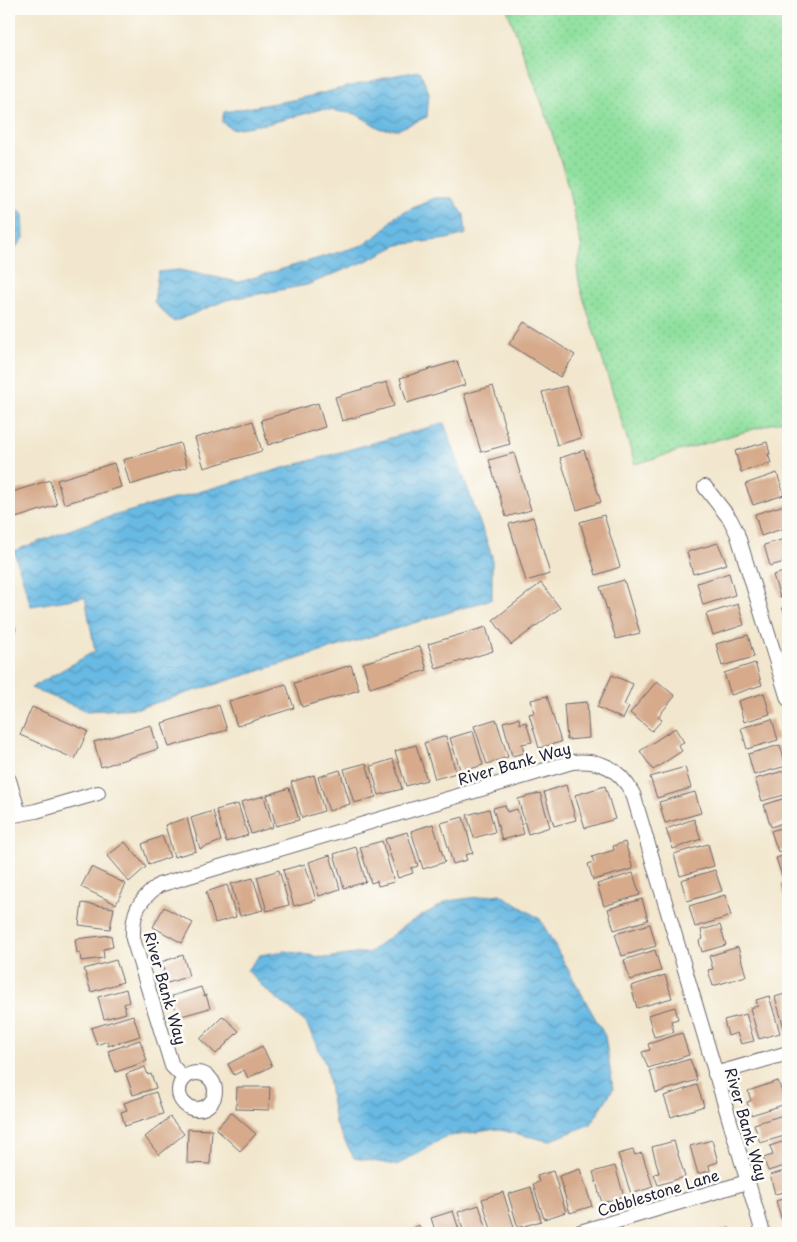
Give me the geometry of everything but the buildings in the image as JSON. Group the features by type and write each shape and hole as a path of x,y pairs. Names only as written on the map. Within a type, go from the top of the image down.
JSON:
{"street":[{"path":"706,486 730,519 737,533 788,699"},
{"name":"River Bank Way","path":"184,1078 172,1066 133,939 135,913 140,903 159,885 572,762 585,760 598,762 620,775 633,794 763,1233"},
{"path":"9,780 14,815 36,811 98,793"},
{"path":"716,1074 788,1053"},
{"name":"Cobblestone Lane","path":"577,1233 747,1182"}],"green space":[{"path":"507,9 788,9 788,419 635,464 580,287 577,268 582,249 565,175 548,120"}],"water":[{"path":"420,71 429,93 427,117 399,129 381,129 356,114 322,109 271,123 232,129 222,122 224,112 298,99"},
{"path":"435,198 453,198 464,215 466,234 447,239 398,245 366,261 307,285 226,300 174,322 154,303 158,272 179,270 239,282 363,245 382,232 395,216"},
{"path":"9,203 23,214 24,238 9,255"},
{"path":"444,423 492,556 492,599 139,708 87,711 31,688 95,651 85,597 31,606 14,551 88,523"},
{"path":"500,894 540,919 605,1036 613,1089 591,1124 549,1141 496,1129 445,1137 397,1165 354,1158 335,1123 326,1065 306,1023 263,987 247,970 260,955 285,951 326,958 370,952 405,925 448,901"}]}
